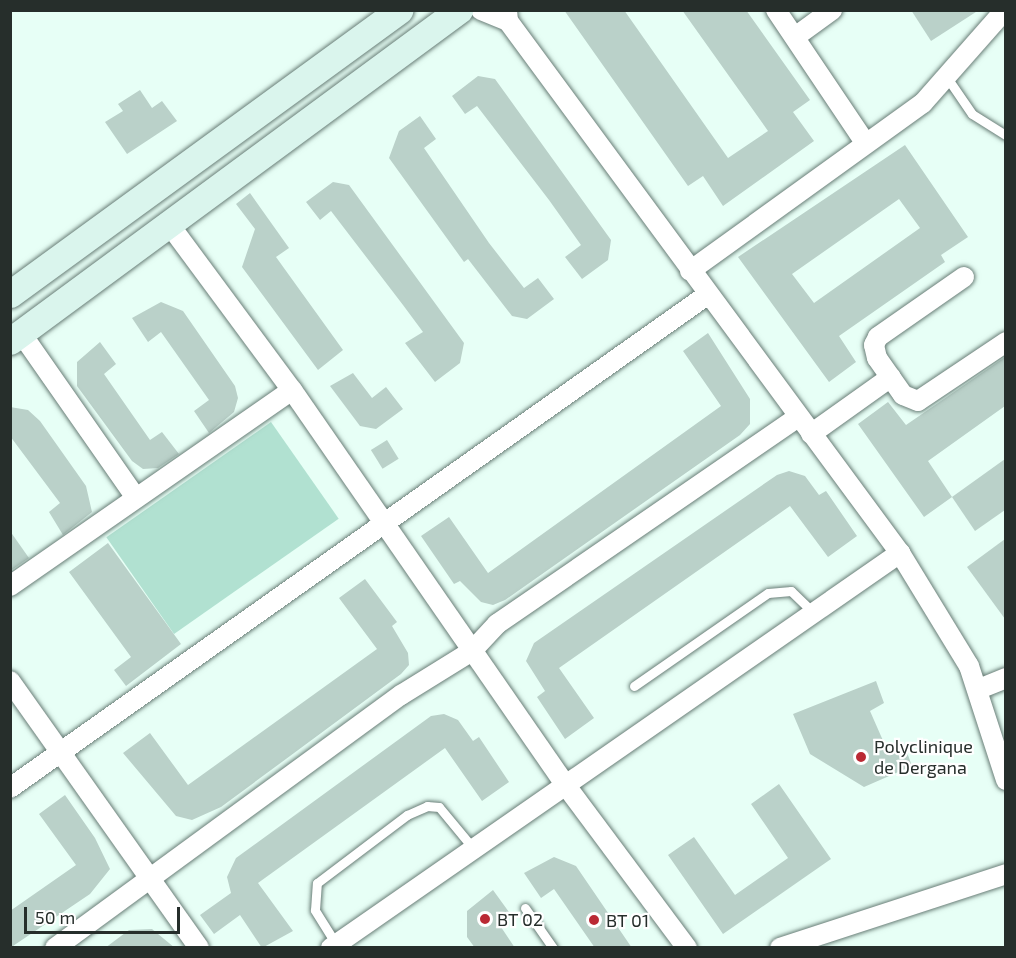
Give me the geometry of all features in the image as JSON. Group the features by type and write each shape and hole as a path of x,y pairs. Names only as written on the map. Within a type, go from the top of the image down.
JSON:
{"street":[{"path":"10,294 400,10"},
{"path":"136,498 16,337 459,10"},
{"path":"481,10 507,16 707,295 900,553 979,689 1004,774"},
{"path":"776,10 866,144"},
{"path":"795,37 832,10"},
{"path":"690,271 866,144 948,79 1005,10"},
{"path":"169,224 292,390 564,783 687,948"},
{"path":"964,277 876,341 875,354 907,399 923,400 1005,342"},
{"path":"10,788 383,521 707,295"},
{"path":"811,434 891,377"},
{"path":"10,586 292,390"},
{"path":"55,948 401,695 472,651 498,624 798,417"},
{"path":"334,946 564,783 900,553"},
{"path":"979,689 1005,678"},
{"path":"10,681 199,948"},
{"path":"780,948 1005,874"}],"lane":[{"path":"948,79 972,114 1005,135"},
{"path":"634,686 768,592 791,591 814,613"},
{"path":"334,946 315,910 317,883 407,814 427,806 439,807 473,848"},
{"path":"525,908 553,948"}],"green space":[{"path":"271,422 339,519 174,634 106,537"}],"building":[{"path":"564,10 624,10 728,158 768,131 682,10 746,10 810,100 793,112 814,141 723,206 703,176 688,186"},
{"path":"911,10 979,10 931,41"},
{"path":"478,76 495,79 611,240 608,260 582,279 565,257 581,245 477,106 465,114 452,96"},
{"path":"140,90 152,108 162,101 177,121 127,154 105,122 123,111 118,104"},
{"path":"420,116 436,139 424,148 489,243 524,288 538,278 554,299 527,319 512,316 468,259 464,262 389,158 399,131"},
{"path":"905,145 968,237 941,255 945,262 839,336 856,362 829,382 738,257","holes":["899,199 920,228 814,303 792,274"]},
{"path":"333,182 349,185 464,343 460,363 435,382 405,343 423,332 331,211 320,220 306,202"},
{"path":"250,193 289,248 276,257 343,350 318,370 242,267 255,229 236,204"},
{"path":"161,302 183,311 235,386 238,398 234,412 209,433 194,411 209,400 161,332 148,342 132,318"},
{"path":"708,333 750,399 750,424 740,435 505,600 493,605 481,602 460,581 454,584 421,536 449,517 488,573 721,406 683,351"},
{"path":"100,342 116,364 104,374 150,440 162,432 179,454 158,468 143,469 132,461 77,386 77,362"},
{"path":"1005,357 1005,406 928,461 952,497 924,517 858,424 888,402 906,425"},
{"path":"353,373 372,398 386,387 403,409 376,429 360,426 330,386"},
{"path":"10,407 28,410 40,421 86,486 92,512 63,535 49,512 60,503 10,436"},
{"path":"387,440 399,459 383,469 371,450"},
{"path":"1005,459 1005,510 975,531 952,497"},
{"path":"789,471 805,476 819,495 826,491 857,536 828,557 790,506 559,668 594,718 565,739 537,697 545,691 526,661 534,643 777,475"},
{"path":"10,531 29,558 10,571"},
{"path":"1005,539 1005,619 967,567"},
{"path":"108,543 181,644 126,686 114,670 131,657 69,572"},
{"path":"365,579 397,622 392,626 408,653 409,665 401,674 221,807 192,820 176,816 123,753 150,733 188,785 377,649 339,598"},
{"path":"876,681 884,703 870,711 888,752 905,747 912,766 864,787 810,754 793,714"},
{"path":"444,714 458,720 473,741 479,737 509,782 482,801 445,748 258,883 293,931 262,948 240,915 214,934 200,915 231,893 227,877 236,858 431,716"},
{"path":"779,784 831,859 723,934 668,855 694,837 735,895 788,858 751,804"},
{"path":"65,795 95,838 110,869 90,894 10,948 10,911 76,865 39,814"},
{"name":"BT 01","path":"554,857 576,866 632,948 595,948 554,889 541,898 524,873"},
{"name":"BT 02","path":"493,890 511,915 499,924 515,948 475,948 467,937 467,911"},
{"path":"152,929 175,948 105,948 129,930"}],"place":[{"name":"Polyclinique de Dergana","path":"861,757"},
{"name":"BT 02","path":"485,919"},
{"name":"BT 01","path":"594,920"}]}
